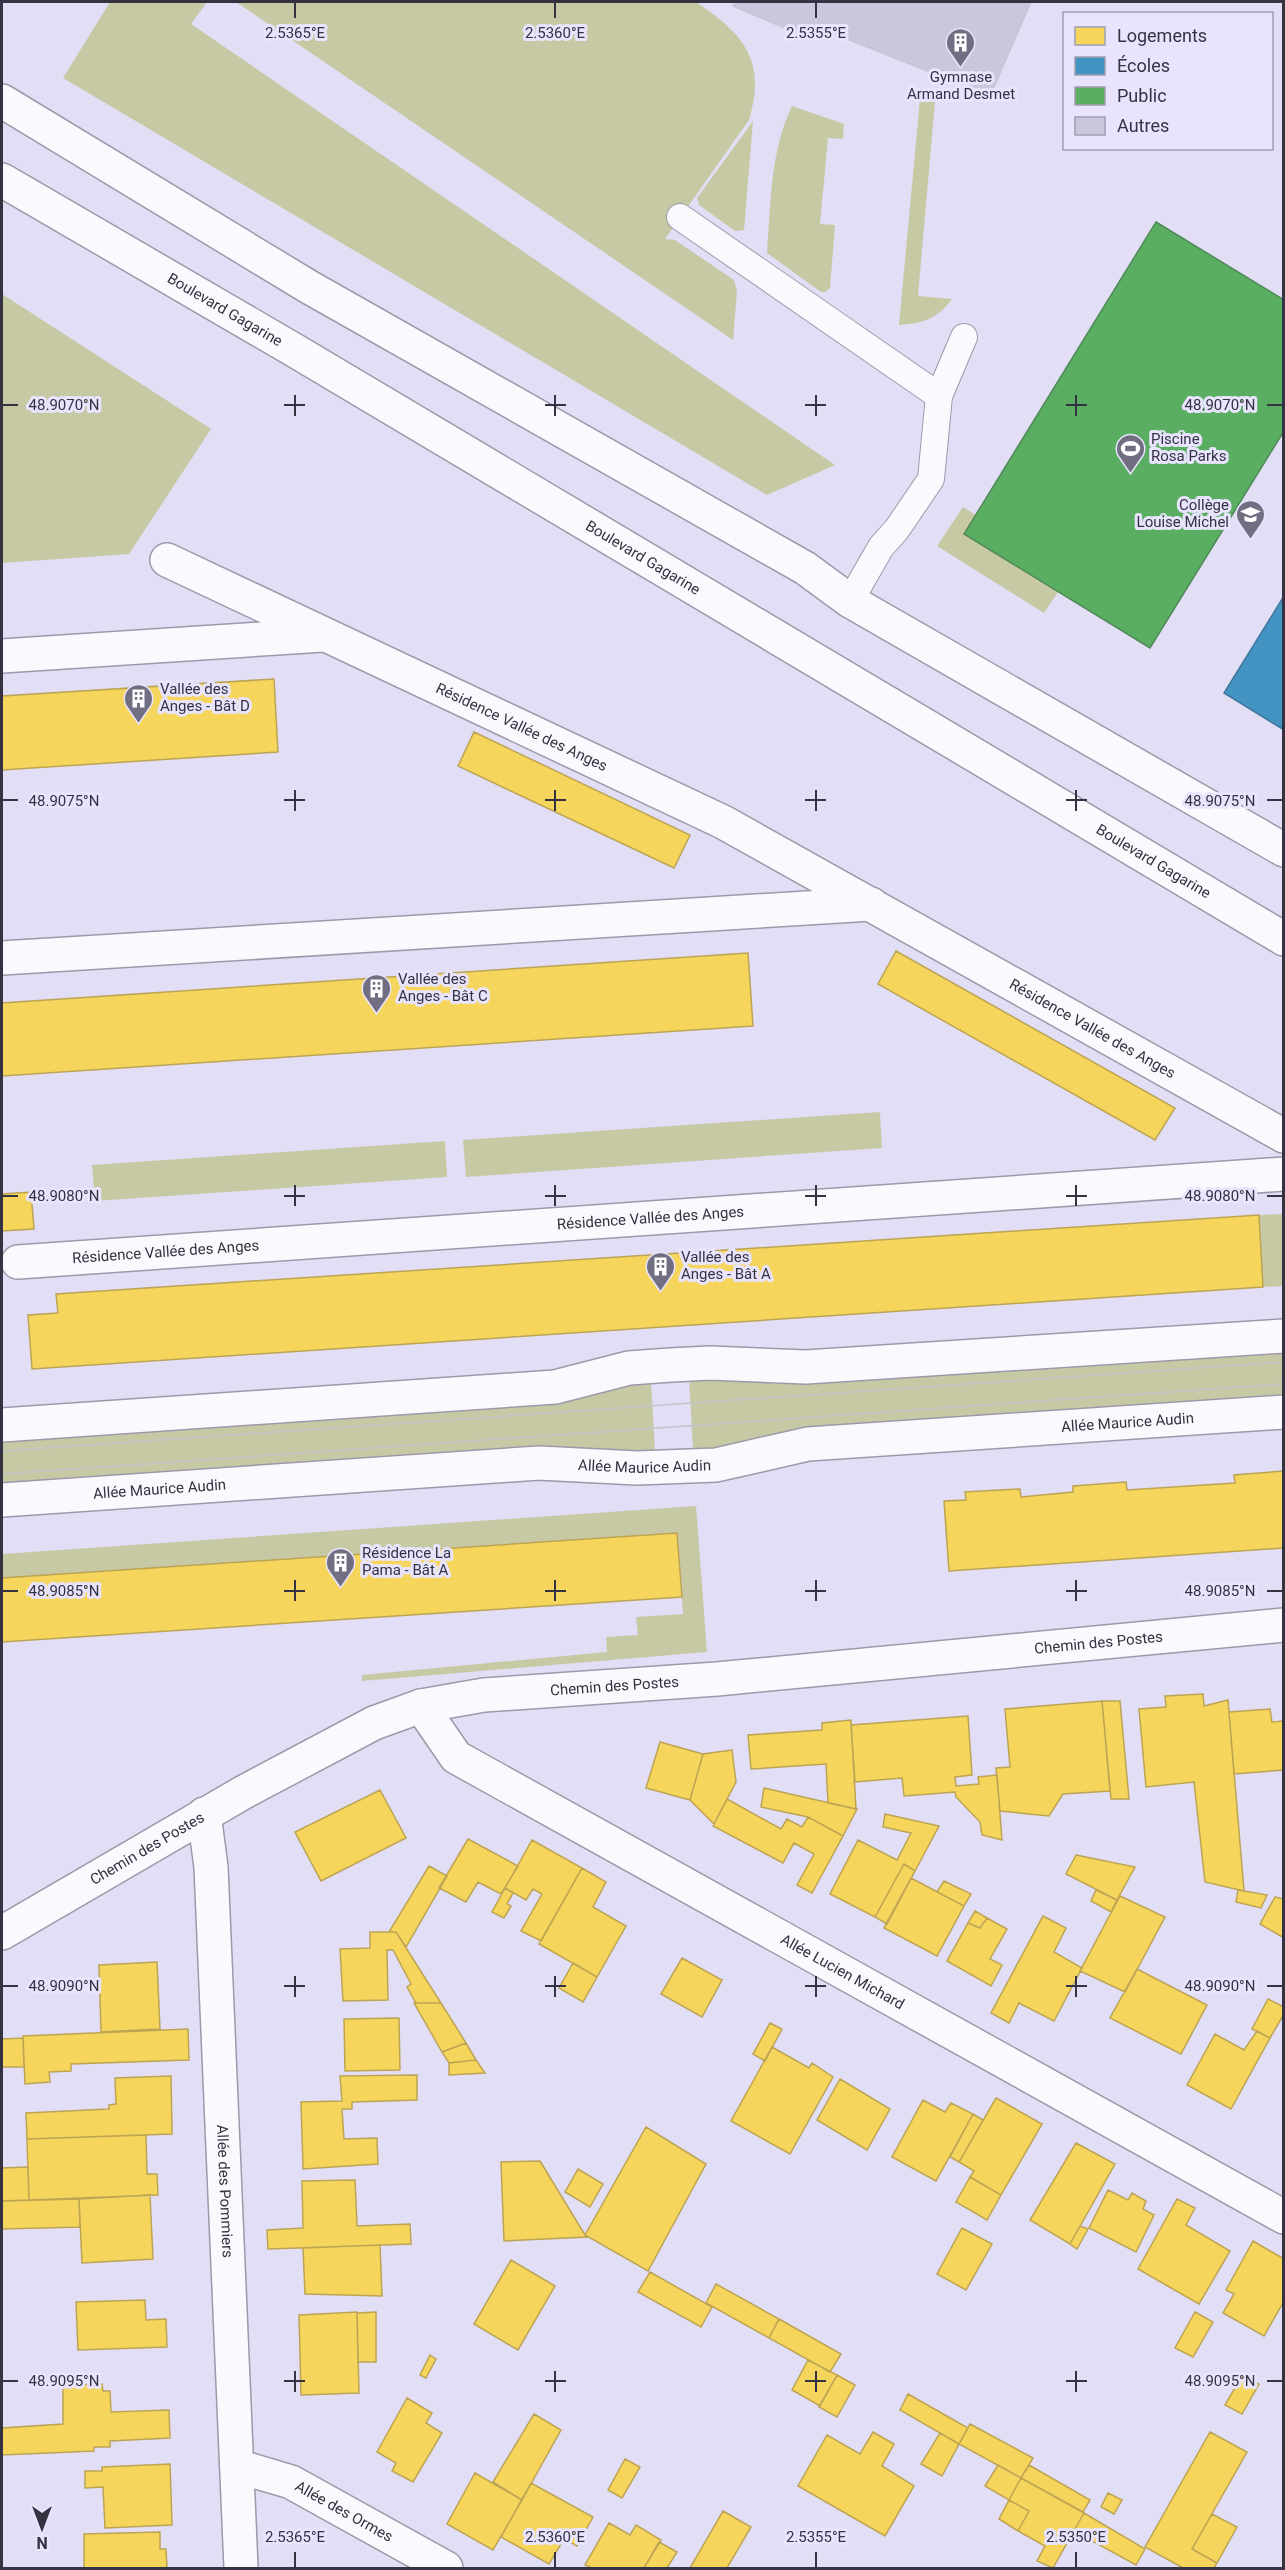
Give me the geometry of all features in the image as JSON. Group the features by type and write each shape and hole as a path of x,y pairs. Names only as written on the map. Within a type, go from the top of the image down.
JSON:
{"street":[{"path":"2,101 309,287 805,568 849,601 1284,850"},
{"name":"Boulevard Gagarine","path":"2,180 294,350 1284,939"},
{"name":"Résidence Vallée des Anges","path":"167,560 723,822 1284,1136"},
{"path":"2,656 326,634"},
{"path":"2,958 871,904"},
{"name":"Résidence Vallée des Anges","path":"18,1262 1284,1174"},
{"path":"2,1425 555,1387 629,1368 671,1365 710,1363 806,1367 1284,1336"},
{"name":"Allée Maurice Audin","path":"2,1500 539,1463 638,1468 716,1465 808,1444 1284,1412"},
{"name":"Chemin des Postes","path":"2,1933 204,1814 374,1723 421,1706 484,1695 717,1679 1284,1625"},
{"name":"Allée Lucien Michard","path":"421,1706 456,1757 1284,2217"},
{"name":"Allée des Pommiers","path":"204,1814 211,1868 242,2568"},
{"name":"Allée des Ormes","path":"237,2466 291,2482 446,2568"}],"lane":[{"path":"680,217 939,396"},
{"path":"849,601 881,548 897,529 931,479 939,396 964,337"}],"green space":[{"path":"110,2 207,2 191,24 835,465 767,495 63,78"},
{"path":"236,2 696,2 727,25 747,50 753,64 754,99 749,120 665,239 675,240 734,280 737,291 733,340"},
{"path":"920,99 935,101 918,296 952,299 941,311 929,319 899,325"},
{"path":"792,106 844,124 843,139 828,138 820,224 835,225 830,288 825,292 821,292 767,253 775,160 779,141"},
{"path":"753,121 744,230 735,231 699,205 697,198"},
{"path":"2,294 211,429 129,554 2,563"},
{"path":"963,507 976,515 964,534 1058,592 1044,613 937,546"},
{"path":"880,1112 882,1148 466,1177 463,1140"},
{"path":"445,1141 447,1177 95,1201 92,1165"},
{"path":"1283,1214 1283,1286 1263,1287 1259,1215"},
{"path":"1283,1349 1283,1397 783,1432 712,1449 693,1450 689,1378 713,1377 778,1384"},
{"path":"651,1381 655,1452 634,1453 566,1447 2,1486 2,1438"},
{"path":"696,1506 707,1652 362,1681 362,1675 607,1652 606,1637 638,1635 636,1617 683,1614 677,1533 2,1578 2,1554"}],"building: Logements":[{"name":"Vallée des Anges - Bât D","path":"274,679 278,752 2,770 2,696"},
{"path":"474,732 690,835 674,868 458,766"},
{"path":"896,951 1175,1108 1155,1140 878,984"},
{"name":"Vallée des Anges - Bât C","path":"748,953 753,1026 2,1076 2,1003"},
{"path":"31,1192 34,1229 2,1231 2,1194"},
{"name":"Vallée des Anges - Bât A","path":"1259,1215 1263,1287 32,1369 28,1315 58,1313 56,1294"},
{"path":"1284,1471 1284,1548 949,1571 944,1501 966,1500 965,1492 1020,1489 1021,1497 1073,1492 1073,1486 1126,1482 1127,1490 1235,1483 1234,1475"},
{"name":"Résidence La Pama - Bât A","path":"677,1533 682,1597 2,1642 2,1578"},
{"path":"1203,1694 1204,1706 1228,1700 1244,1891 1205,1882 1194,1782 1146,1787 1139,1709 1166,1707 1165,1696"},
{"path":"1102,1701 1120,1701 1129,1799 1111,1799"},
{"path":"1102,1701 1110,1791 1063,1794 1049,1816 1000,1811 996,1768 1010,1767 1005,1709"},
{"path":"1270,1709 1272,1722 1284,1721 1284,1770 1234,1774 1229,1712"},
{"path":"968,1716 972,1775 955,1777 956,1786 979,1784 978,1777 997,1775 1002,1840 982,1835 980,1822 956,1797 955,1792 904,1796 902,1778 855,1782 851,1725"},
{"path":"851,1720 856,1809 828,1803 826,1764 751,1769 748,1735 822,1730 822,1723"},
{"path":"660,1742 703,1754 690,1800 646,1788"},
{"path":"732,1750 736,1782 714,1824 690,1800 703,1754"},
{"path":"764,1788 857,1809 843,1836 808,1817 761,1807"},
{"path":"380,1790 406,1838 321,1881 295,1832"},
{"path":"727,1799 781,1829 787,1819 802,1827 808,1817 843,1836 812,1893 797,1885 814,1854 794,1843 783,1863 713,1826"},
{"path":"885,1814 939,1826 915,1871 904,1864 875,1917 830,1894 858,1840 897,1860 911,1833 883,1827"},
{"path":"468,1839 518,1866 501,1894 478,1882 466,1902 439,1888"},
{"path":"532,1840 582,1868 541,1941 521,1931 542,1894 533,1889 526,1900 505,1888"},
{"path":"1076,1855 1135,1867 1117,1900 1066,1874"},
{"path":"904,1864 915,1871 887,1924 875,1917"},
{"path":"429,1866 447,1876 406,1947 396,1932 389,1932"},
{"path":"582,1868 606,1882 593,1907 626,1926 597,1977 539,1944"},
{"path":"911,1878 964,1906 937,1956 884,1928"},
{"path":"944,1881 971,1894 964,1906 937,1892"},
{"path":"505,1888 513,1893 507,1904 511,1906 504,1918 492,1912"},
{"path":"1096,1890 1117,1900 1111,1912 1091,1901"},
{"path":"1238,1890 1267,1895 1261,1908 1236,1902"},
{"path":"1120,1896 1165,1917 1125,1992 1080,1971"},
{"path":"1275,1897 1284,1899 1284,1938 1260,1924"},
{"path":"975,1911 987,1918 980,1928 968,1923"},
{"path":"1043,1916 1066,1928 1054,1952 1082,1968 1054,2021 1019,2003 1009,2023 991,2013"},
{"path":"987,1918 1007,1929 990,1959 1002,1965 991,1986 947,1961 968,1923 980,1928"},
{"path":"370,1932 396,1932 441,2003 416,2003 407,1987 411,1984 393,1950 387,1950 388,2000 343,2001 340,1949 370,1948"},
{"path":"682,1958 722,1980 702,2017 661,1994"},
{"path":"157,1962 160,2029 101,2032 99,1965"},
{"path":"573,1963 597,1977 583,2002 559,1988"},
{"path":"1137,1969 1207,2005 1181,2054 1110,2018"},
{"path":"1268,1999 1284,2007 1284,2014 1270,2038 1252,2029"},
{"path":"414,2003 441,2003 466,2043 442,2052"},
{"path":"399,2018 400,2070 345,2071 344,2019"},
{"path":"770,2023 782,2029 765,2061 753,2054"},
{"path":"188,2029 189,2060 71,2064 71,2071 49,2072 50,2082 25,2084 23,2036"},
{"path":"1257,2031 1270,2038 1231,2109 1187,2085 1215,2034 1244,2050"},
{"path":"23,2038 24,2067 2,2067 2,2039"},
{"path":"466,2043 476,2060 449,2063 442,2052"},
{"path":"772,2047 809,2068 812,2063 833,2077 790,2154 731,2121"},
{"path":"476,2060 485,2073 449,2075 449,2063"},
{"path":"417,2075 417,2100 352,2102 352,2109 342,2109 344,2139 377,2138 378,2164 303,2169 301,2102 342,2101 340,2076"},
{"path":"171,2076 172,2134 27,2139 26,2113 109,2109 109,2105 116,2104 115,2078"},
{"path":"840,2079 890,2109 867,2150 817,2120"},
{"path":"996,2098 1042,2124 1001,2195 970,2177 974,2171 959,2162"},
{"path":"923,2100 945,2112 951,2103 973,2114 936,2181 892,2157"},
{"path":"973,2114 983,2120 959,2162 950,2157"},
{"path":"646,2127 706,2164 648,2271 585,2235"},
{"path":"146,2135 147,2174 157,2174 158,2195 29,2200 27,2139"},
{"path":"1076,2143 1115,2164 1070,2244 1030,2220"},
{"path":"540,2161 587,2237 504,2241 501,2162"},
{"path":"28,2167 29,2200 2,2201 2,2168"},
{"path":"578,2169 603,2184 590,2207 565,2192"},
{"path":"970,2177 1001,2195 987,2220 956,2202"},
{"path":"355,2180 357,2226 410,2224 411,2244 268,2249 267,2230 303,2228 302,2181"},
{"path":"1108,2190 1128,2200 1132,2193 1146,2201 1143,2209 1154,2215 1136,2252 1089,2228"},
{"path":"150,2195 153,2259 82,2263 79,2199"},
{"path":"79,2199 80,2227 2,2229 2,2201"},
{"path":"1177,2199 1195,2208 1186,2225 1230,2251 1199,2304 1138,2269"},
{"path":"1080,2226 1088,2229 1077,2249 1070,2244"},
{"path":"962,2228 992,2244 966,2290 937,2274"},
{"path":"1253,2241 1284,2259 1284,2301 1264,2336 1223,2313 1234,2294 1226,2290"},
{"path":"380,2245 382,2296 305,2294 303,2248"},
{"path":"511,2260 555,2286 518,2350 474,2324"},
{"path":"650,2272 712,2307 701,2327 638,2292"},
{"path":"716,2284 779,2319 769,2338 706,2303"},
{"path":"145,2300 146,2320 166,2319 167,2347 78,2350 76,2302"},
{"path":"357,2312 359,2393 301,2395 299,2315"},
{"path":"376,2312 376,2362 358,2362 357,2313"},
{"path":"1195,2312 1213,2322 1193,2357 1175,2348"},
{"path":"779,2319 841,2354 830,2372 769,2338"},
{"path":"430,2355 436,2359 426,2378 420,2375"},
{"path":"808,2360 837,2375 820,2406 792,2390"},
{"path":"837,2375 855,2385 837,2417 819,2407"},
{"path":"1242,2376 1259,2384 1242,2414 1225,2405"},
{"path":"102,2384 103,2391 110,2391 111,2412 169,2410 170,2438 110,2441 110,2447 94,2447 94,2451 2,2455 2,2428 63,2424 63,2385"},
{"path":"908,2394 968,2428 959,2444 900,2410"},
{"path":"407,2398 432,2413 426,2423 442,2433 413,2482 392,2471 396,2463 377,2452"},
{"path":"534,2414 561,2430 522,2500 493,2482"},
{"path":"970,2424 1033,2458 1021,2478 959,2444"},
{"path":"873,2432 894,2444 882,2466 914,2486 885,2536 798,2486 827,2435 860,2454"},
{"path":"1210,2432 1247,2452 1192,2549 1217,2563 1214,2568 1183,2568 1145,2547"},
{"path":"940,2433 959,2444 942,2476 921,2464"},
{"path":"625,2459 640,2467 622,2498 608,2490"},
{"path":"170,2464 172,2525 105,2528 103,2487 85,2488 85,2471 102,2471 102,2467"},
{"path":"998,2465 1021,2478 1009,2500 985,2486"},
{"path":"1029,2465 1090,2500 1083,2512 1021,2478"},
{"path":"475,2473 522,2500 493,2550 447,2524"},
{"path":"1021,2478 1084,2513 1053,2568 1037,2561 1045,2546 1018,2531 1029,2511 1009,2500"},
{"path":"531,2483 593,2517 577,2546 564,2539 549,2564 501,2537"},
{"path":"1108,2493 1122,2500 1114,2514 1101,2507"},
{"path":"1009,2500 1029,2511 1018,2531 999,2519"},
{"path":"723,2511 751,2527 727,2568 690,2568"},
{"path":"1084,2513 1145,2549 1136,2565 1074,2531"},
{"path":"1212,2514 1237,2527 1217,2563 1192,2549"},
{"path":"609,2523 630,2535 636,2525 661,2540 644,2568 592,2568 585,2565"},
{"path":"160,2532 160,2549 166,2549 167,2568 84,2568 84,2534"},
{"path":"659,2542 677,2552 667,2568 644,2568"}],"building: Écoles":[{"path":"1284,596 1284,730 1224,693"}],"building: Public":[{"name":"Piscine Rosa Parks","path":"1156,222 1284,300 1284,431 1150,648 964,534"}],"building: Autres":[{"name":"Gymnase Armand Desmet","path":"735,2 1031,2 990,96 817,27 813,40 733,6"}],"tram line":[{"path":"2,1451 1284,1362"},
{"path":"2,1474 1284,1384"}],"place":[{"name":"Gymnase Armand Desmet","path":"961,68"},
{"name":"Piscine Rosa Parks","path":"1130,474"},
{"name":"Collège Louise Michel","path":"1250,540"},
{"name":"Vallée des Anges - Bât D","path":"139,724"},
{"name":"Vallée des Anges - Bât C","path":"377,1014"},
{"name":"Vallée des Anges - Bât A","path":"660,1292"},
{"name":"Résidence La Pama - Bât A","path":"341,1588"}]}
